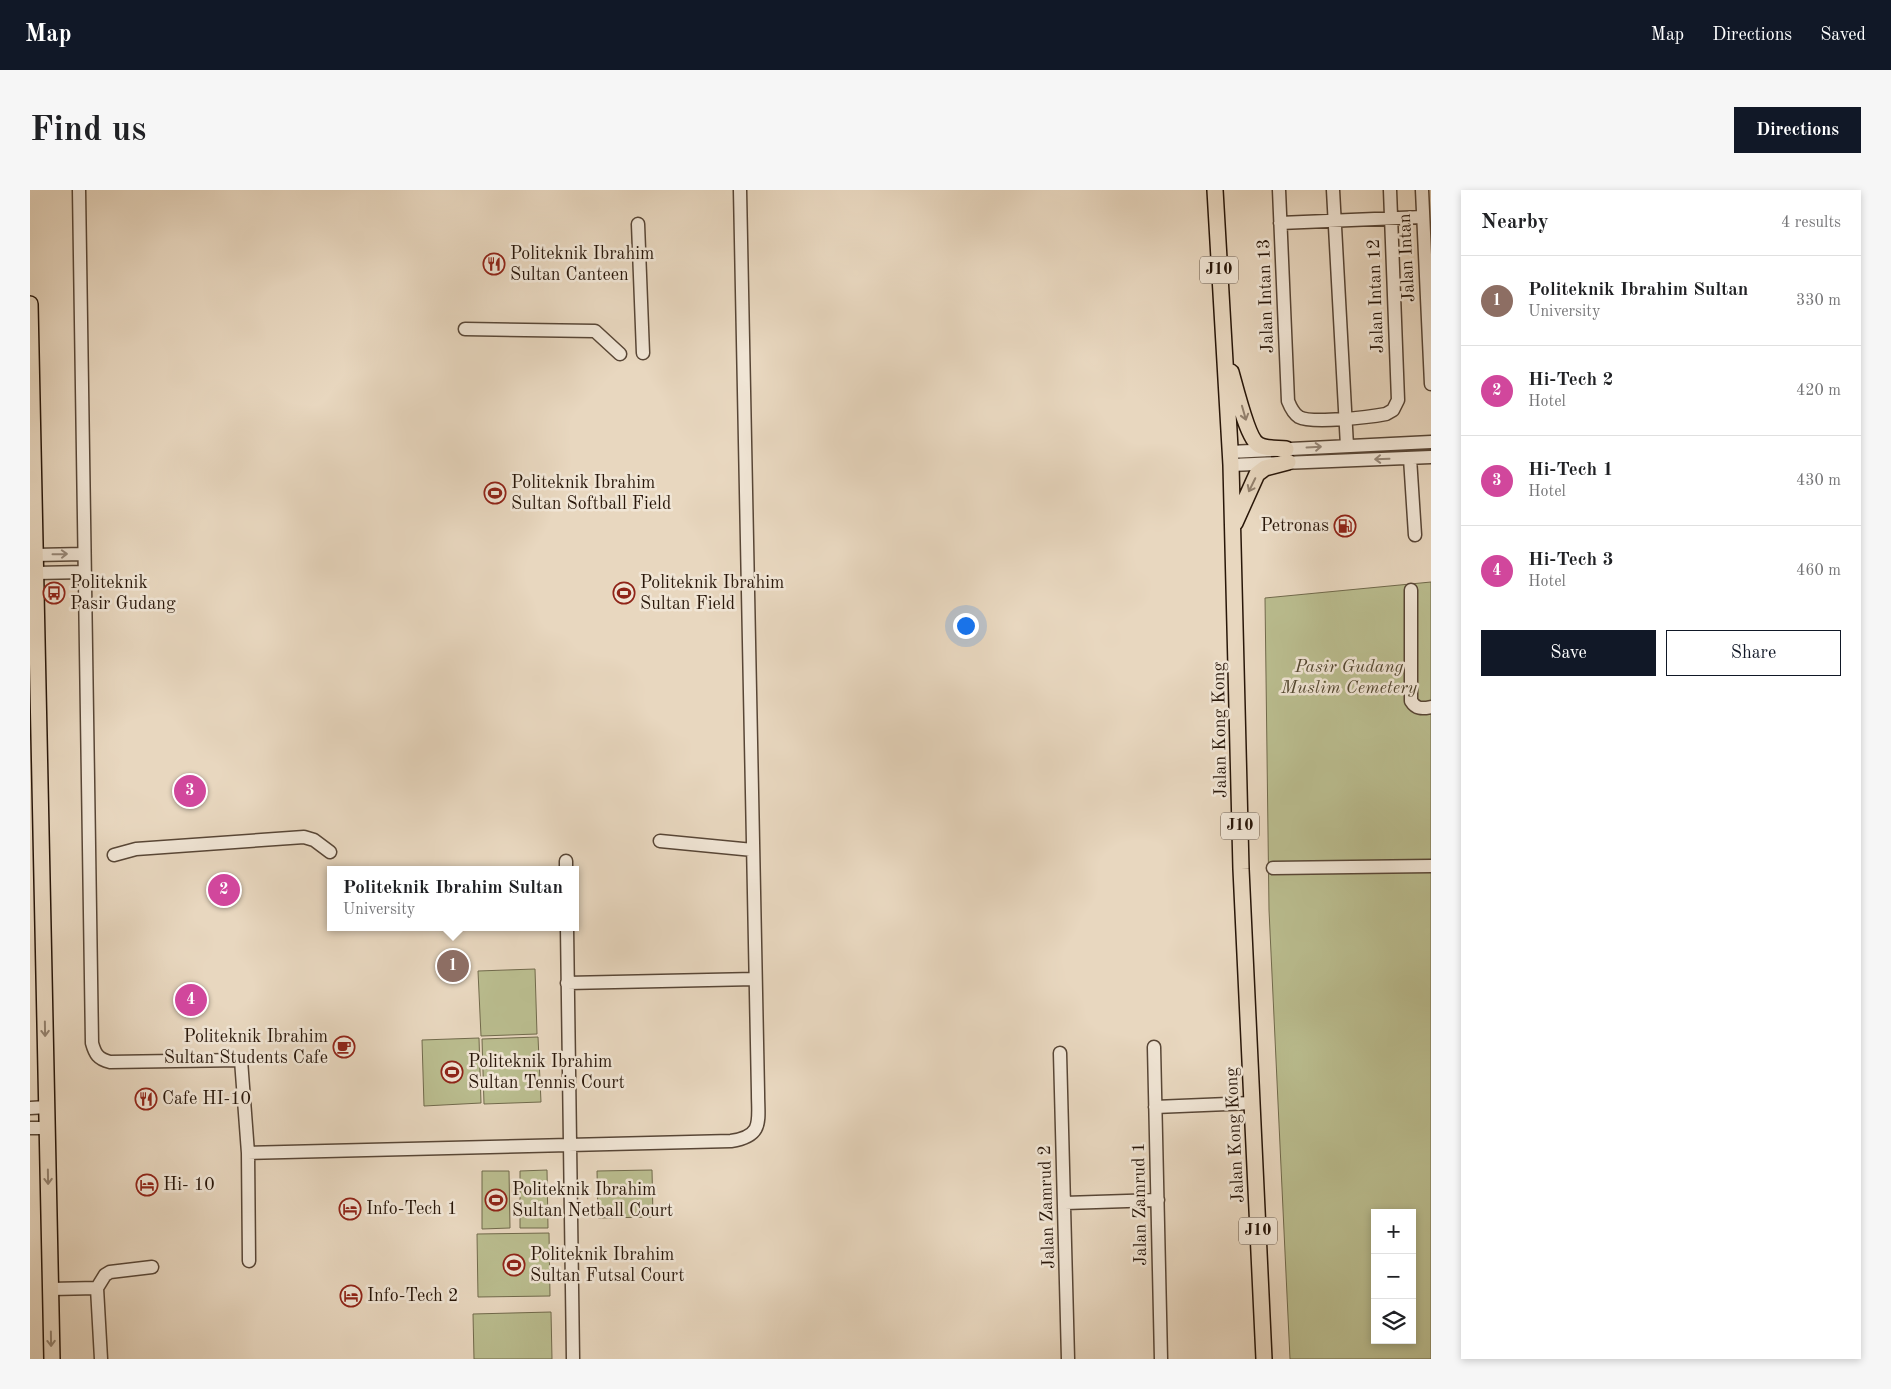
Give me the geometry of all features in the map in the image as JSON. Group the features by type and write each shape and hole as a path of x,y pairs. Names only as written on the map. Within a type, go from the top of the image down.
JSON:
{"main road":[{"name":"Jalan Kong Kong","path":"1215,190 1231,458 1242,868 1264,1359"},
{"path":"30,304 36,573 34,665 48,1128 52,1359"},
{"path":"1224,350 1252,438 1261,446 1287,455"},
{"path":"1233,526 1257,474 1287,455"}],"street":[{"path":"79,190 92,1043 96,1054 102,1060 110,1062 241,1060 248,1153 249,1261"},
{"path":"248,1153 731,1141 745,1139 753,1134 757,1127 740,190"},
{"name":"Jalan Intan 13","path":"1279,190 1288,401 1299,417 1310,419 1344,418"},
{"path":"1333,190 1347,446"},
{"name":"Jalan Intan 12","path":"1344,418 1386,414 1393,410 1398,400 1390,190"},
{"name":"Jalan Intan","path":"1422,190 1431,384"},
{"path":"1280,223 1422,217"},
{"path":"638,224 642,353"},
{"path":"465,329 595,331 620,354"},
{"path":"1287,455 1347,446 1431,442"},
{"path":"1231,458 1287,455 1431,457"},
{"path":"1410,458 1415,535"},
{"path":"35,555 84,554"},
{"path":"36,573 84,572"},
{"path":"1410,590 1411,701 1414,706 1431,708"},
{"path":"114,855 136,849 304,837 314,840 330,852"},
{"path":"660,841 752,850"},
{"path":"1273,868 1431,866"},
{"path":"567,931 573,1359"},
{"path":"567,983 755,979"},
{"name":"Jalan Zamrud 1","path":"1154,1047 1161,1359"},
{"name":"Jalan Zamrud 2","path":"1060,1053 1068,1359"},
{"path":"1155,1107 1252,1103"},
{"path":"30,1108 47,1107"},
{"path":"30,1128 48,1128"},
{"path":"1065,1203 1158,1200"},
{"path":"101,1359 97,1288 105,1275 110,1272 152,1267"},
{"path":"50,1289 97,1288"}],"green space":[{"name":"Pasir Gudang Muslim Cemetery","path":"1431,582 1431,1359 1290,1359 1269,910 1265,598"},
{"name":"Politeknik Ibrahim Sultan Tennis Court","path":"535,969 537,1034 481,1036 478,971"},
{"name":"Politeknik Ibrahim Sultan Tennis Court","path":"538,1037 541,1102 484,1104 482,1039"},
{"name":"Politeknik Ibrahim Sultan Tennis Court","path":"479,1038 481,1103 424,1106 422,1040"},
{"name":"Politeknik Ibrahim Sultan Netball Court","path":"547,1170 548,1228 520,1228 520,1171"},
{"path":"652,1170 653,1217 598,1218 597,1171"},
{"name":"Politeknik Ibrahim Sultan Netball Court","path":"482,1171 509,1171 510,1228 482,1229"},
{"name":"Politeknik Ibrahim Sultan Futsal Court","path":"549,1233 550,1296 478,1297 477,1234"},
{"path":"551,1312 552,1359 474,1359 473,1314"}],"place":[{"name":"Politeknik Ibrahim Sultan Canteen","path":"494,264"},
{"name":"Politeknik Ibrahim Sultan Softball Field","path":"495,493"},
{"name":"Petronas","path":"1345,526"},
{"name":"Politeknik Pasir Gudang","path":"54,593"},
{"name":"Politeknik Ibrahim Sultan Field","path":"624,593"},
{"name":"Hi-Tech 1","path":"190,791"},
{"name":"Hi-Tech 2","path":"224,890"},
{"name":"Politeknik Ibrahim Sultan","path":"453,966"},
{"name":"Hi-Tech 3","path":"191,1000"},
{"name":"Politeknik Ibrahim Sultan Students Cafe","path":"344,1047"},
{"name":"Politeknik Ibrahim Sultan Tennis Court","path":"452,1072"},
{"name":"Cafe HI-10","path":"146,1099"},
{"name":"Hi- 10","path":"147,1185"},
{"name":"Politeknik Ibrahim Sultan Netball Court","path":"496,1200"},
{"name":"Info-Tech 1","path":"350,1209"},
{"name":"Politeknik Ibrahim Sultan Futsal Court","path":"514,1265"},
{"name":"Info-Tech 2","path":"351,1296"}]}
